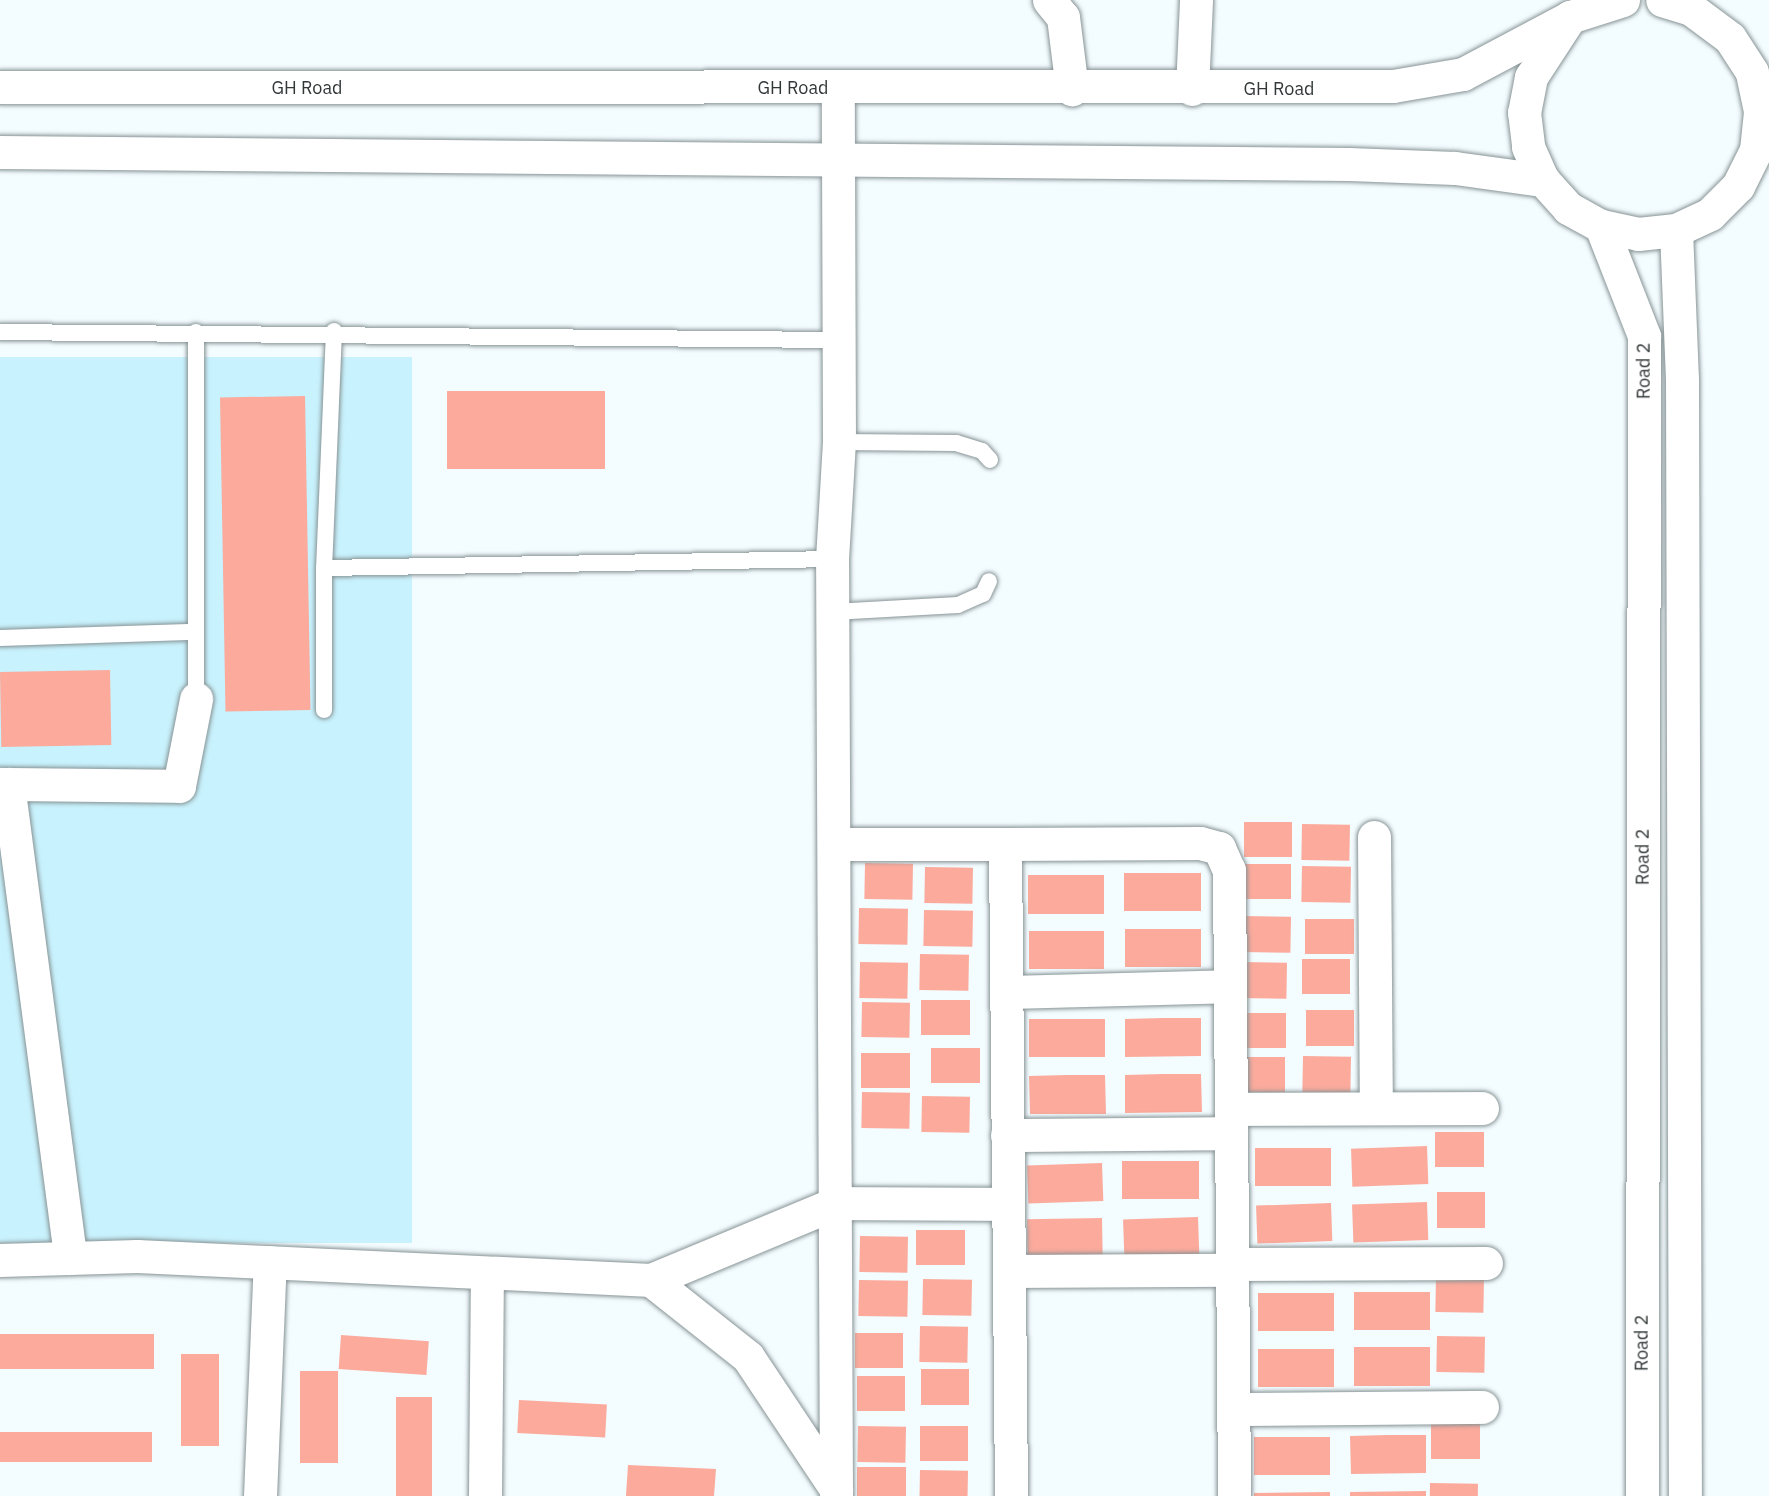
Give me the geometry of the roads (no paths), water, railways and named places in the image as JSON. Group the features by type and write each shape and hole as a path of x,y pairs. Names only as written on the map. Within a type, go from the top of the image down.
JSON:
{"street":[{"path":"1049,0 1062,17 1072,89"},
{"path":"1192,89 1196,0"},
{"name":"GH Road","path":"0,87 1192,89 1393,86 1463,74 1570,17 1623,0"},
{"path":"1662,0 1691,9 1724,32 1769,51"},
{"path":"1570,17 1531,77 1524,112 1528,147 1543,180 1568,208 1601,226 1638,234 1676,230 1710,214 1753,185 1760,111 1752,72 1724,32 1697,0"},
{"path":"836,1492 836,844 832,559 839,442 836,161 838,88"},
{"path":"0,152 1349,164 1455,168 1543,180"},
{"name":"Road 2","path":"1601,226 1644,336 1642,1496"},
{"name":"Road 2","path":"1676,230 1682,379 1685,1496"},
{"path":"70,1258 4,784 179,786 196,699"},
{"path":"1374,837 1376,1108"},
{"path":"836,844 1200,843 1219,848 1229,870 1234,1496"},
{"path":"1005,844 1011,1496"},
{"path":"1006,992 1230,986"},
{"path":"1007,1135 1231,1121 1376,1108 1482,1108"},
{"path":"0,1260 70,1258 270,1262 651,1280 836,1203 1008,1204"},
{"path":"261,1496 270,1262"},
{"path":"1009,1271 1486,1263"},
{"path":"485,1496 487,1272"},
{"path":"651,1280 748,1358 836,1492"},
{"path":"1234,1408 1482,1407"}],"lane":[{"path":"0,332 334,332 618,341 837,339"},
{"path":"196,332 196,699"},
{"path":"324,710 324,567 334,332"},
{"path":"839,442 956,443 982,451 990,460"},
{"path":"324,567 832,559"},
{"path":"833,612 958,605 984,594 989,580"},
{"path":"0,638 196,632"}]}
